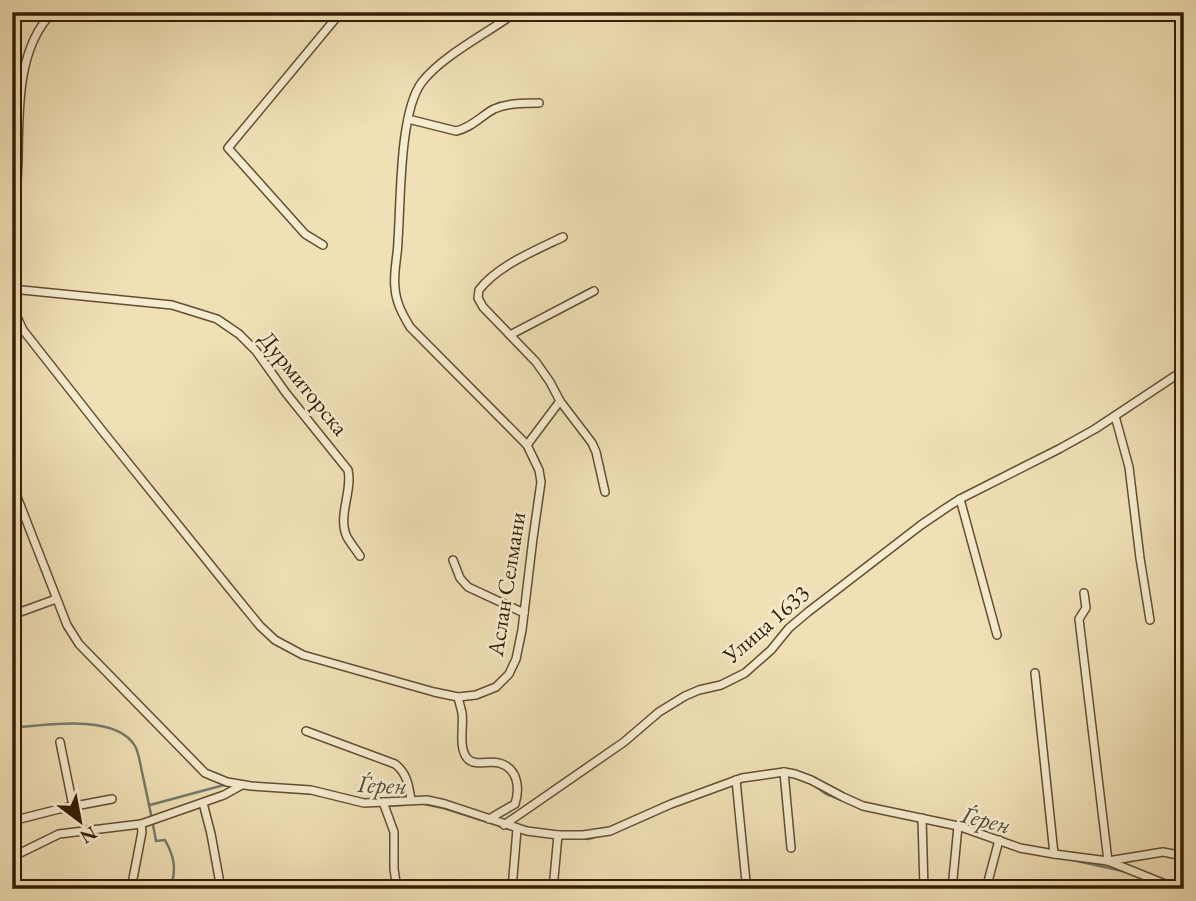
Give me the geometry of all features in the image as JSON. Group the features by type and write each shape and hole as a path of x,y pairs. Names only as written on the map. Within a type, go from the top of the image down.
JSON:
{"street":[{"path":"12,268 20,94 27,59 37,33 53,12"},
{"path":"323,245 305,234 229,148 341,12"},
{"name":"Аслан Селмани","path":"12,306 23,330 55,371 229,588 275,640 303,655 434,692 458,697 476,695 496,687 509,674 516,659 541,482 539,470 527,446 410,327 401,311 394,286 401,180 408,119 415,94 423,81 444,62 516,12"},
{"path":"408,119 456,131 503,106 538,103"},
{"path":"563,237 508,266 482,285 479,302 536,362 560,401 592,443 605,492"},
{"name":"Дурмиторска","path":"12,289 172,305 217,319 239,334 256,351 348,470 350,478 344,525 347,536 360,556"},
{"path":"510,335 594,291"},
{"name":"Улица 1633","path":"504,825 624,742 659,712 685,696 721,685 745,673 771,650 789,628 920,525 960,499 1095,429 1184,370"},
{"path":"527,446 560,401"},
{"path":"1115,415 1129,467 1150,620"},
{"path":"12,484 56,599 79,644 205,773 227,782 311,790 357,802 427,800 535,833 583,835 610,831 671,804 736,780 784,772 811,780 863,806 958,827 1020,848 1108,861 1163,852 1184,856"},
{"path":"960,499 997,635"},
{"path":"453,560 460,578 468,587 524,613"},
{"path":"1084,593 1086,608 1079,618 1108,861"},
{"path":"12,615 56,599"},
{"path":"1035,673 1054,855"},
{"path":"458,697 466,757 472,761 502,763 514,774 518,783 515,804 489,819"},
{"path":"306,731 395,764 401,768 406,778 411,800"},
{"path":"60,742 73,806"},
{"path":"784,772 791,848"},
{"path":"736,780 746,882"},
{"path":"12,857 59,834 144,823 224,796 242,785"},
{"path":"12,821 112,799"},
{"path":"383,802 394,832 397,889"},
{"path":"203,803 221,889"},
{"path":"922,818 924,889"},
{"path":"131,889 144,823"},
{"path":"952,889 958,827"},
{"path":"512,889 517,828"},
{"path":"553,889 558,835"},
{"path":"986,889 999,840"},
{"path":"1108,861 1165,884 1184,888"},
{"path":"12,877 20,889"}],"waterway":[{"path":"12,728 78,723 112,729 126,736 137,752 156,841 165,840 173,858 171,889"},
{"name":"Ѓерен","path":"811,783 826,794 842,800"},
{"path":"150,805 224,785"},
{"name":"Ѓерен","path":"288,792 316,794"},
{"name":"Ѓерен","path":"419,803 510,829"},
{"name":"Ѓерен","path":"388,806 402,805"},
{"name":"Ѓерен","path":"581,838 598,836"},
{"name":"Ѓерен","path":"1068,859 1127,872"}]}
